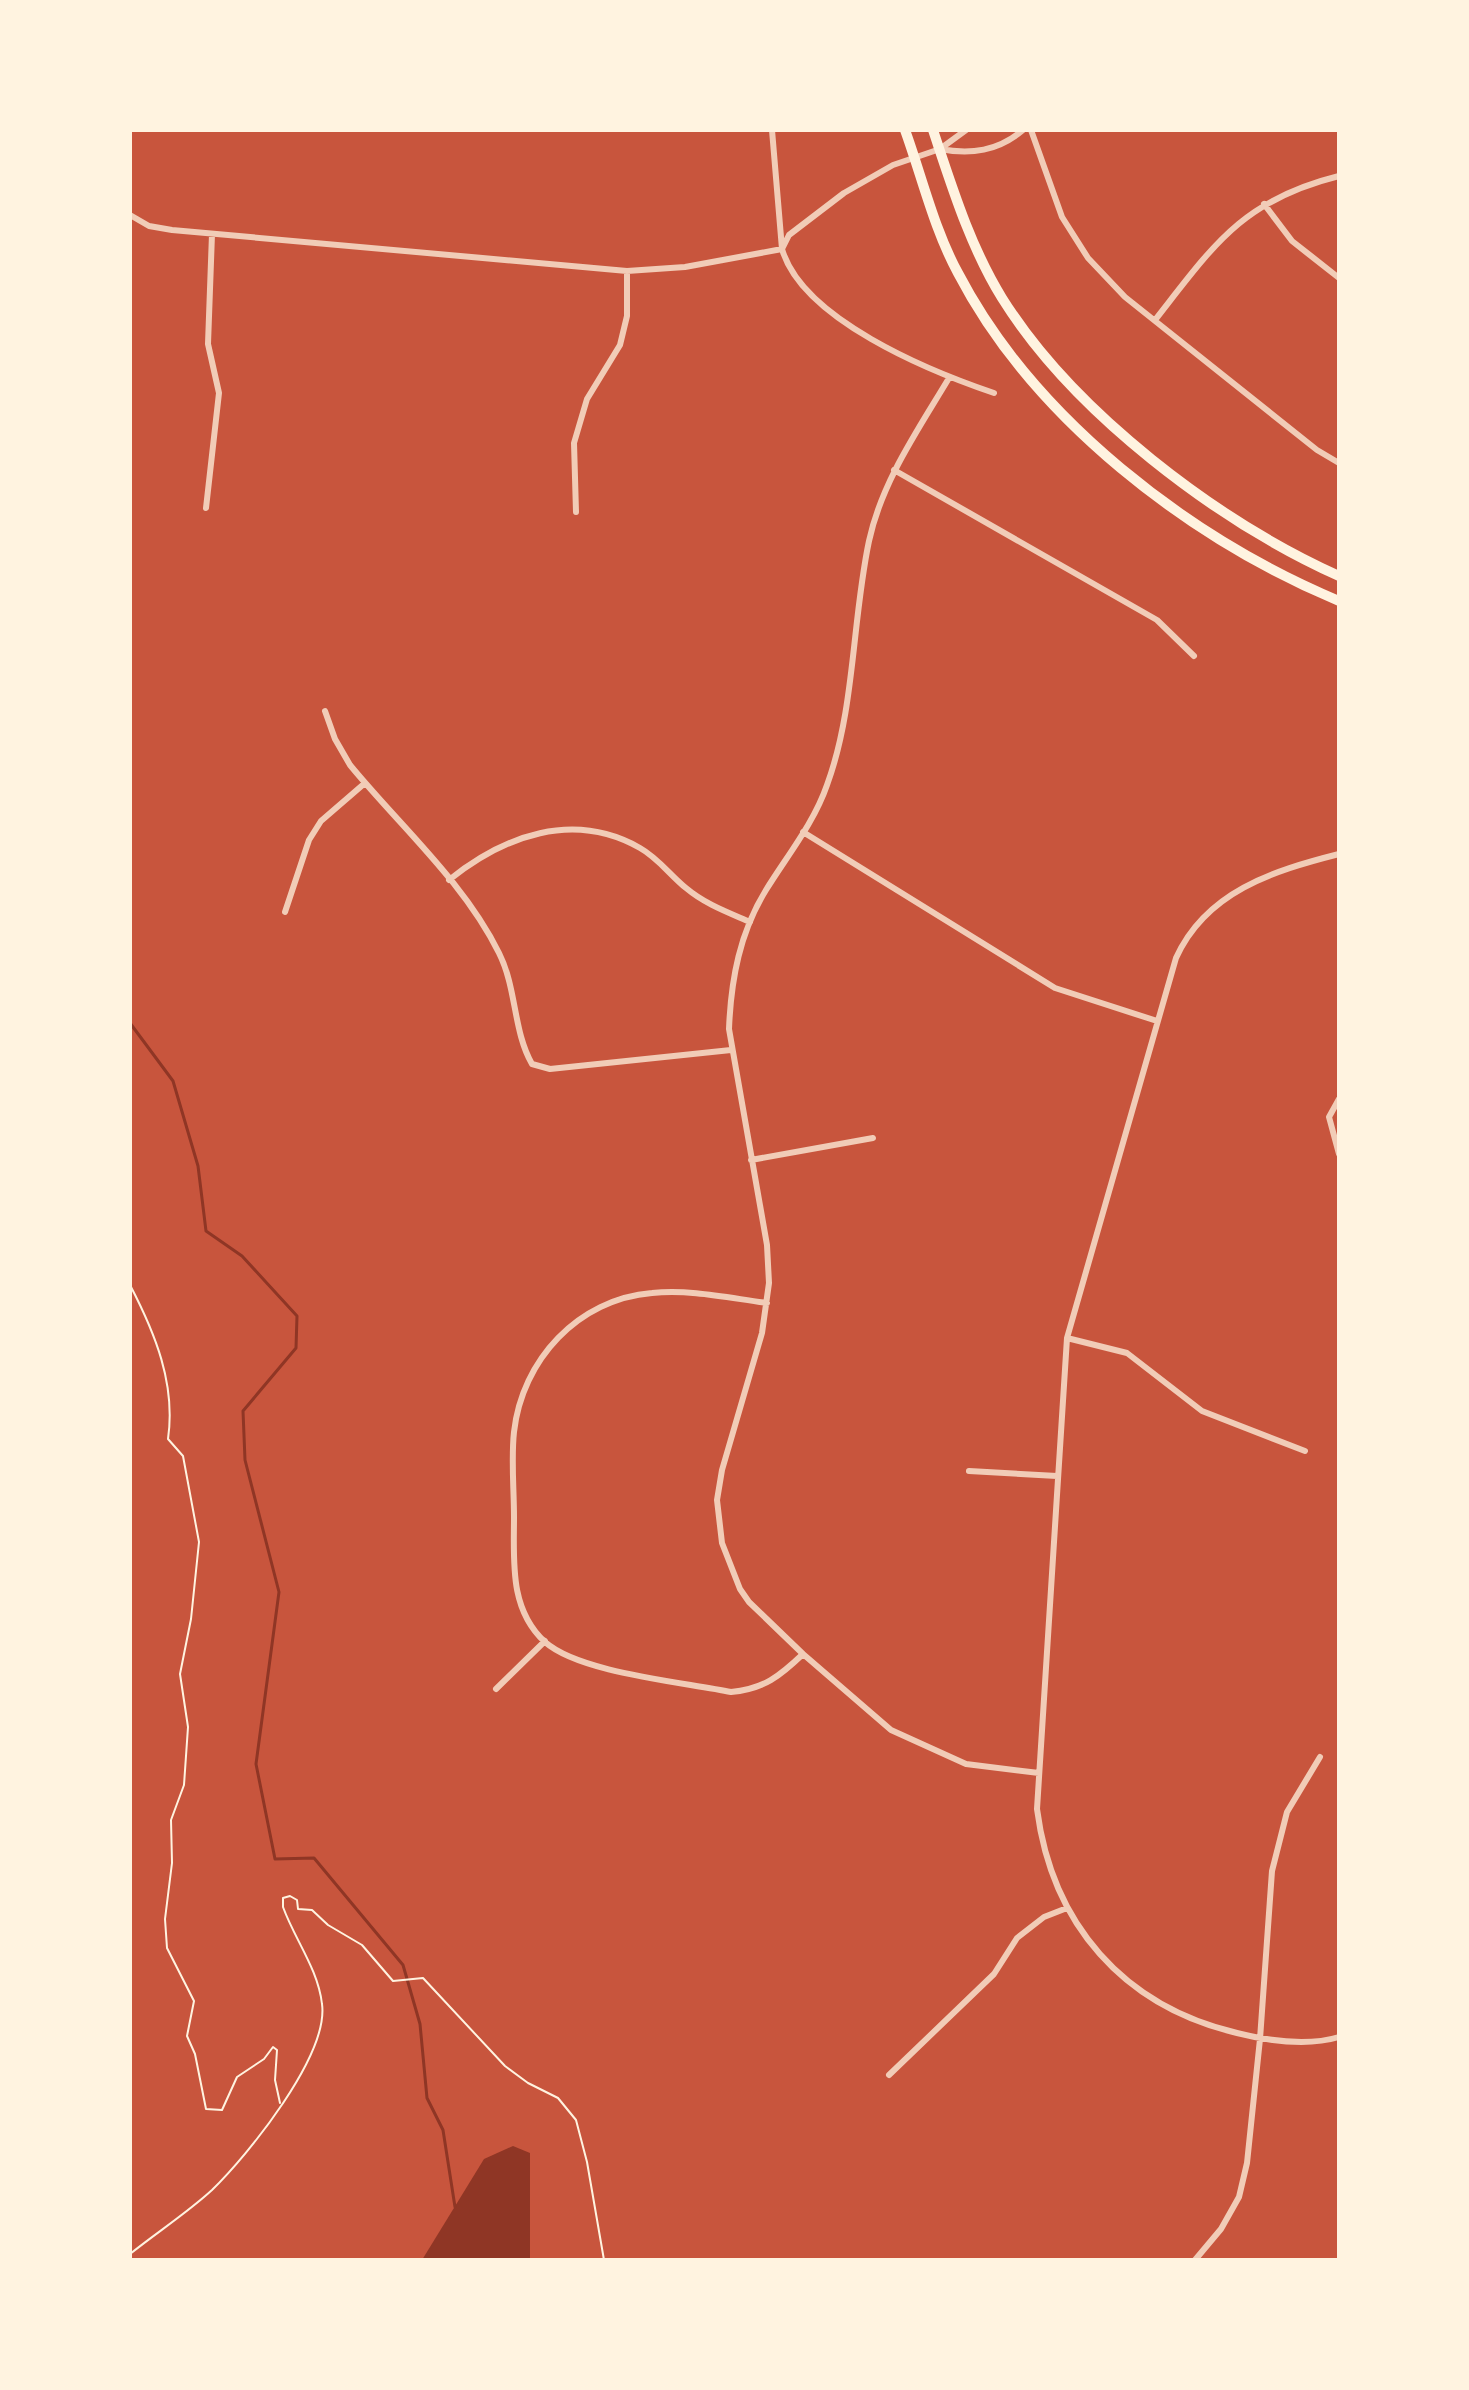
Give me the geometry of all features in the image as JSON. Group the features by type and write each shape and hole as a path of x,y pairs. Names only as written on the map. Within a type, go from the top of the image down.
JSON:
{"main road":[{"path":"905,130 956,270 982,316 1032,385 1102,450 1217,539 1269,569 1339,601"},
{"path":"933,130 981,260 1002,298 1053,368 1127,436 1230,516 1339,576"}],"street":[{"path":"772,130 782,249 787,266 807,295 848,325 949,378 994,393"},
{"path":"782,249 789,235 844,193 915,157 940,149 966,130"},
{"path":"940,149 969,154 1009,142 1023,130"},
{"path":"1031,130 1062,217 1088,258 1125,297 1317,450 1339,463"},
{"path":"1155,320 1218,240 1264,204 1307,184 1339,176"},
{"path":"1264,204 1292,241 1339,278"},
{"path":"130,215 149,226 212,234 627,271 685,267 782,249"},
{"path":"206,508 219,393 208,344 212,234"},
{"path":"576,512 574,443 587,399 620,345 627,316 627,271"},
{"path":"949,378 894,470 870,538 852,642 840,747 826,790 764,893 742,938 730,1000 731,1050 767,1245 767,1303 717,1500 722,1543 740,1589 749,1602 803,1654 891,1730 966,1764 1039,1773"},
{"path":"894,470 1157,620 1194,656"},
{"path":"325,711 335,739 365,783 449,880 478,917 500,954 515,995 524,1049 532,1064 550,1069 731,1050"},
{"path":"285,912 309,840 321,821 365,783"},
{"path":"449,880 516,837 566,829 590,832 639,847 704,902 750,922"},
{"path":"803,832 1055,988 1157,1021"},
{"path":"1339,854 1292,866 1234,891 1197,921 1176,958 1067,1338 1037,1809 1042,1844 1067,1908 1101,1956 1150,2000 1201,2025 1260,2039 1294,2042 1339,2037"},
{"path":"1339,1099 1329,1117 1339,1154"},
{"path":"751,1160 873,1138"},
{"path":"767,1303 684,1293 650,1293 614,1301 586,1314 545,1351 524,1390 514,1432 516,1592 526,1617 545,1641 584,1663 731,1692 751,1690 776,1680 803,1654"},
{"path":"1067,1338 1127,1353 1202,1411 1305,1451"},
{"path":"969,1471 1057,1476"},
{"path":"496,1689 545,1641"},
{"path":"1195,2260 1221,2229 1239,2197 1247,2163 1260,2039 1272,1871 1279,1833 1287,1812 1320,1757"},
{"path":"889,2075 994,1974 1017,1938 1044,1917 1067,1908"}],"path":[{"path":"130,1285 156,1338 169,1392 171,1417 168,1439 183,1456 199,1542 191,1619 180,1674 188,1727 184,1785 171,1820 172,1863 165,1919 167,1948 194,2001 187,2036 195,2054 206,2109 222,2110 237,2077 264,2059 273,2047 277,2050 275,2080 280,2103"},
{"path":"130,2254 224,2178 246,2154 312,2050 323,2019 319,1987 283,1907 283,1898 290,1896 297,1900 298,1909 312,1910 328,1925 362,1945 393,1981 423,1978 505,2066 566,2106 580,2131 604,2260"}],"shaded area":[{"path":"513,2146 530,2153 530,2260 422,2260 484,2159"}],"waterway":[{"path":"130,1023 173,1081 198,1166 206,1231 242,1256 297,1316 296,1348 243,1411 245,1460 279,1592 256,1764 275,1859 314,1858 403,1965 420,2024 427,2098 443,2130 455,2207"}]}
